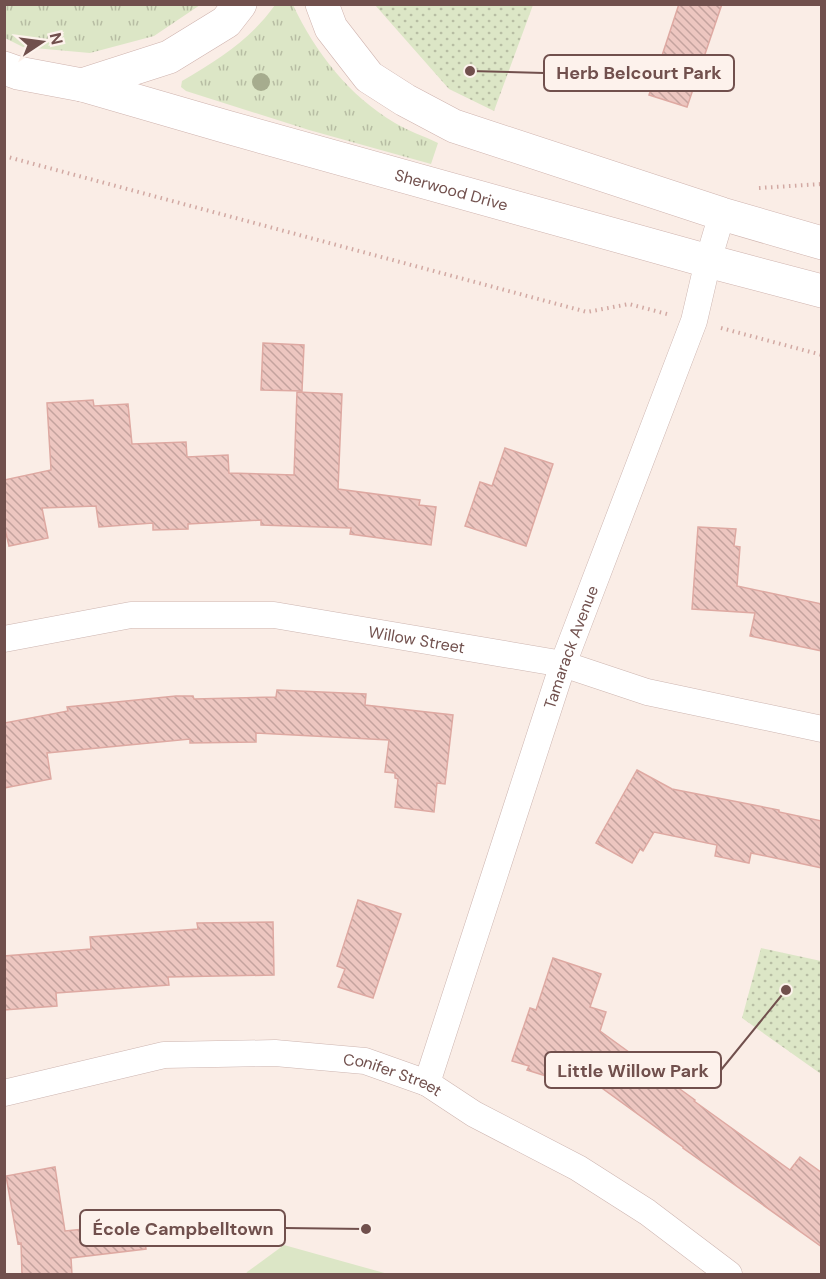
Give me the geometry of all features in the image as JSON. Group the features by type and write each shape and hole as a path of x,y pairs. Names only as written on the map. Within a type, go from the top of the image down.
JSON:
{"main road":[{"path":"82,85 169,57 226,22 240,4"},
{"path":"322,4 332,27 369,77 405,100 454,126 722,214 822,243"},
{"name":"Sherwood Drive","path":"4,68 82,85 822,291"}],"street":[{"name":"Tamarack Avenue","path":"427,1083 564,664 694,321 722,214"},
{"name":"Willow Street","path":"4,639 131,615 274,615 564,664 647,692 822,729"},
{"name":"Conifer Street","path":"4,1093 164,1055 275,1053 365,1061 427,1083 474,1114 578,1168 647,1212 729,1275"}],"path":[{"path":"4,156 587,312 629,304"},
{"path":"755,189 822,184"},
{"path":"718,327 822,355"}],"green space":[{"path":"4,5 200,5 154,36 90,53 23,47 5,38"},
{"path":"275,5 293,5 323,56 335,72 363,100 405,129 438,143 431,164 309,130 186,91 181,87 182,81 244,39"},
{"path":"375,5 533,5 494,111 449,89"},
{"path":"761,948 821,961 821,1074 742,1018"},
{"path":"284,1245 388,1274 246,1274"}],"building":[{"path":"679,4 722,4 687,107 649,95"},
{"path":"263,343 304,345 302,391 261,390"},
{"path":"297,392 342,394 338,489 420,500 419,505 436,507 431,545 350,534 351,528 261,525 261,520 188,524 188,529 153,530 153,523 99,527 96,506 42,508 48,538 9,546 4,525 4,480 51,470 47,403 93,400 94,406 128,404 132,444 186,442 187,457 228,455 229,473 294,475"},
{"path":"505,448 553,464 526,546 465,526 480,482 492,486"},
{"path":"698,527 736,529 734,546 740,547 737,586 822,604 822,651 750,636 755,613 692,609"},
{"path":"277,690 366,694 365,705 453,715 445,784 437,783 434,812 395,807 398,779 395,778 395,773 385,772 389,740 256,733 256,742 190,743 190,739 47,753 51,779 4,788 4,723 68,711 67,707 176,696 193,696 194,699 276,697"},
{"path":"637,770 672,789 822,821 822,868 751,853 749,863 715,856 717,845 654,832 643,851 640,849 632,863 596,843"},
{"path":"358,900 401,914 373,998 338,987 345,969 337,966"},
{"path":"273,922 274,975 168,977 169,985 56,993 57,1006 4,1010 4,956 91,949 90,937 198,929 197,923"},
{"path":"553,958 601,974 590,1007 606,1012 600,1031 790,1170 800,1157 822,1173 822,1247 570,1065 565,1082 527,1070 529,1066 512,1061 530,1008 536,1010"},
{"path":"55,1167 65,1231 143,1223 146,1249 71,1258 72,1275 22,1275 21,1243 18,1244 6,1176"}],"place":[{"name":"Herb Belcourt Park","path":"470,71"},
{"name":"Little Willow Park","path":"786,990"},
{"name":"École Campbelltown","path":"366,1229"}]}
